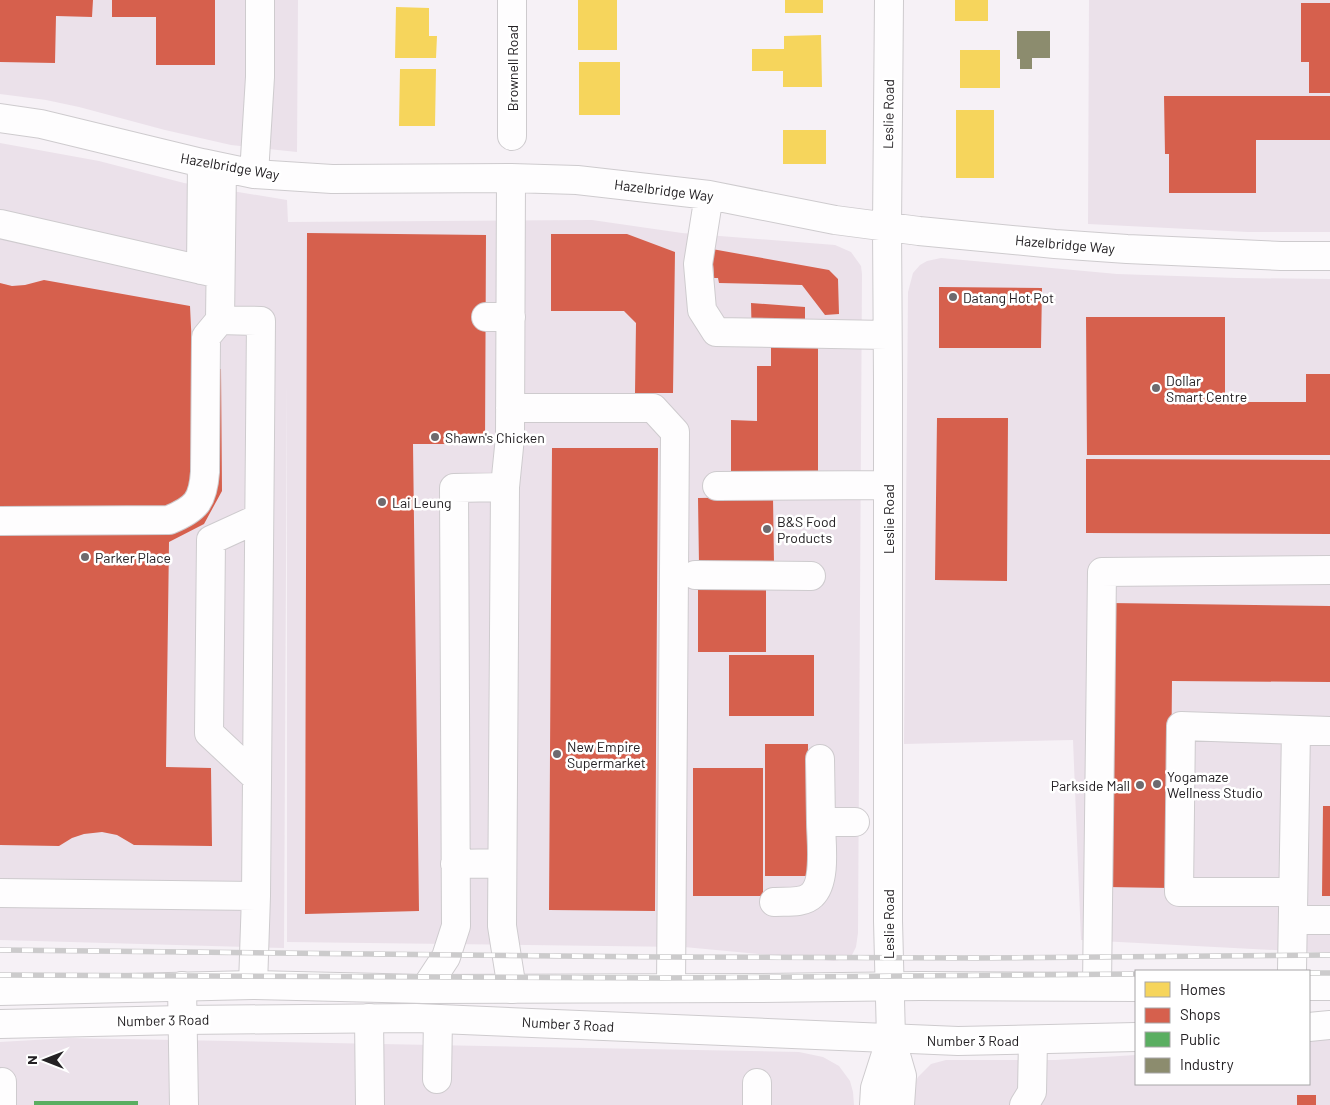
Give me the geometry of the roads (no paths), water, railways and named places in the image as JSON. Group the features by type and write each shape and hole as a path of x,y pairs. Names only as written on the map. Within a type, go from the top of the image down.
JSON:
{"street":[{"path":"254,174 260,77 260,0"},
{"name":"Brownell Road","path":"512,0 512,136"},
{"name":"Leslie Road","path":"889,0 887,227 889,986 891,1038 902,1076 900,1105"},
{"name":"Hazelbridge Way","path":"0,118 57,127 254,174 332,178 577,180 709,195 835,220 887,227 1055,244 1281,256 1330,256"},
{"path":"212,165 210,272 220,320"},
{"path":"511,178 498,317 510,408 510,438 505,487 502,926 512,989"},
{"path":"709,195 698,264 702,310 716,332 887,335"},
{"path":"0,224 210,272"},
{"path":"220,320 261,321 256,896 253,985"},
{"path":"0,521 169,520 185,514 197,503 204,491 206,337 220,320"},
{"path":"510,408 653,408 675,432 671,988"},
{"path":"717,486 888,485"},
{"path":"425,989 446,956 456,926 454,488 505,487"},
{"path":"256,777 209,733 210,584 211,540 259,518"},
{"path":"1097,986 1102,572 1330,570"},
{"path":"695,575 811,576"},
{"path":"1294,892 1179,892 1181,726 1330,731"},
{"path":"1292,970 1296,730"},
{"path":"774,902 799,901 812,896 821,878 820,759"},
{"path":"821,822 855,822"},
{"path":"455,864 502,863"},
{"path":"0,893 256,896"},
{"path":"1293,920 1330,920"},
{"path":"0,991 253,985 425,989 1135,986"},
{"path":"182,986 184,1105"},
{"path":"1310,986 1330,986"},
{"path":"369,1018 370,1105"},
{"path":"437,1080 438,1018"},
{"name":"Number 3 Road","path":"0,1024 438,1018 958,1041 1135,1037"},
{"path":"1310,1026 1330,1025"},
{"name":"Leslie Road","path":"874,1105 876,1088 891,1038"},
{"path":"1024,1105 1032,1092 1034,1040"}],"railway":[{"path":"0,950 661,957 978,958 1330,955"},
{"path":"1310,973 1330,973"},
{"path":"0,975 661,978 1135,974"}],"place":[{"name":"Datang Hot Pot","path":"953,297"},
{"name":"Dollar Smart Centre","path":"1156,388"},
{"name":"Shawn's Chicken","path":"435,437"},
{"name":"Lai Leung","path":"382,502"},
{"name":"B&S Food Products","path":"767,529"},
{"name":"Parker Place","path":"85,557"},
{"name":"New Empire Supermarket","path":"557,754"},
{"name":"Yogamaze Wellness Studio","path":"1157,784"},
{"name":"Parkside Mall","path":"1140,785"}]}
